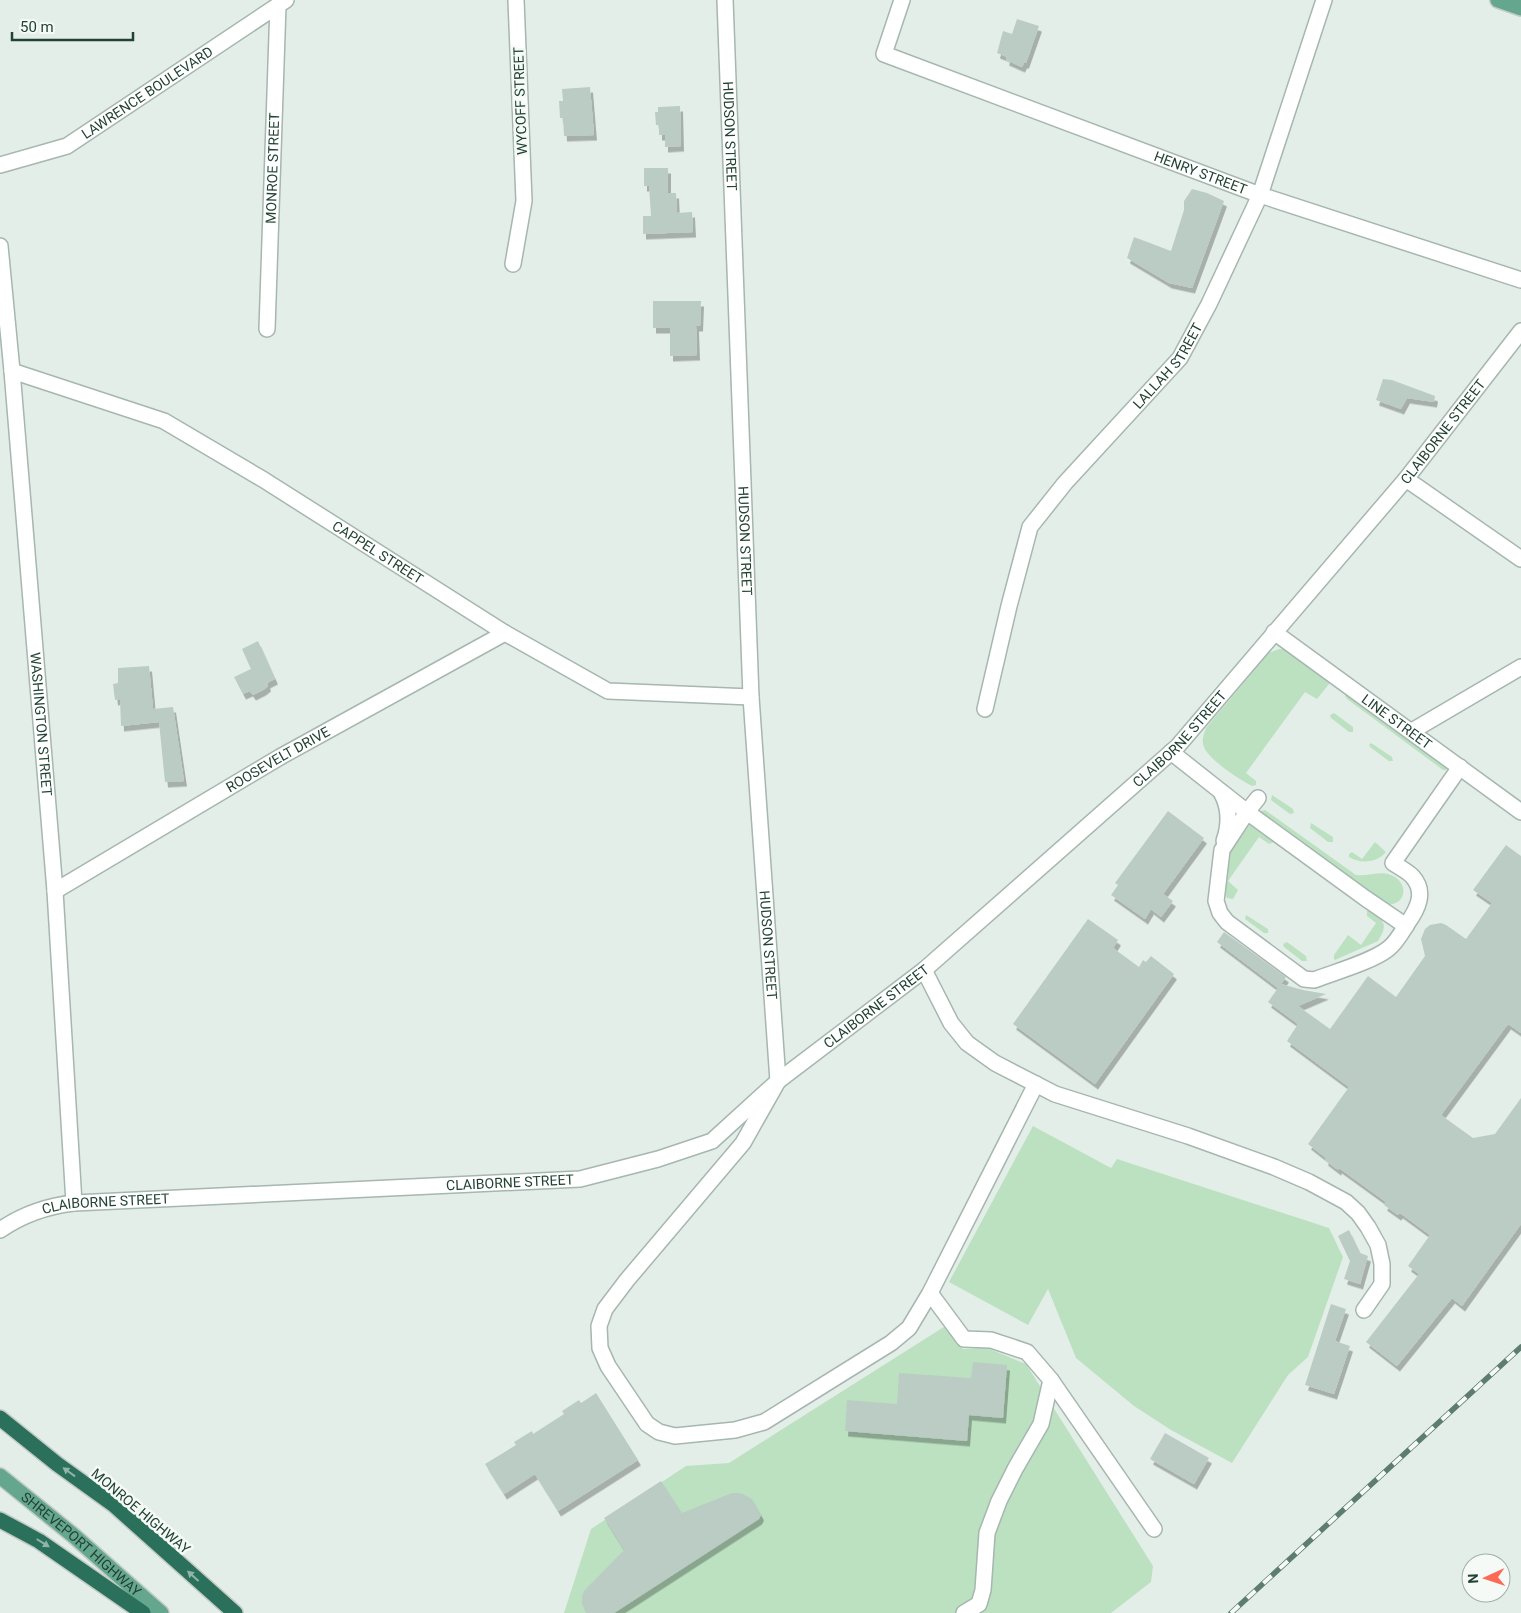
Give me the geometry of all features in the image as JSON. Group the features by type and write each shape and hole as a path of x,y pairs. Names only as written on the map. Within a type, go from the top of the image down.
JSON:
{"highway":[{"name":"MONROE HIGHWAY","path":"0,1418 57,1464 114,1505 235,1613"},
{"path":"0,1520 39,1541 142,1613"}],"main road":[{"path":"1498,0 1521,8"},
{"name":"SHREVEPORT HIGHWAY","path":"0,1476 74,1536 161,1613"}],"street":[{"name":"WYCOFF STREET","path":"513,264 524,201 516,0"},
{"name":"HUDSON STREET","path":"725,0 751,697 778,1081"},
{"name":"HENRY STREET","path":"902,0 884,54 1260,195 1521,280"},
{"name":"LALLAH STREET","path":"985,709 1030,527 1065,483 1180,358 1209,304 1260,195 1324,0"},
{"name":"LAWRENCE BOULEVARD","path":"0,165 67,146 282,3"},
{"name":"MONROE STREET","path":"267,330 282,3"},
{"name":"WASHINGTON STREET","path":"0,246 55,891 74,1203"},
{"name":"CLAIBORNE STREET","path":"0,1230 40,1210 74,1203 580,1179 658,1159 712,1141 778,1081 924,970 1177,747 1406,479 1521,331"},
{"name":"CAPPEL STREET","path":"12,371 164,421 264,480 505,633 608,691 751,697"},
{"path":"1406,479 1521,559"},
{"name":"LINE STREET","path":"1274,632 1521,812"},
{"name":"ROOSEVELT DRIVE","path":"55,891 280,757 505,633"},
{"path":"1412,731 1521,667"},
{"path":"1172,752 1247,812 1406,926"},
{"path":"1221,792 1226,800 1228,813 1227,832 1222,850 1216,901 1220,913 1227,922 1304,979 1314,980 1371,958 1388,949 1417,910 1420,897 1418,884 1412,876 1393,863 1460,767"},
{"path":"1222,850 1258,798"},
{"path":"1389,915 1402,916 1410,913 1418,905"},
{"path":"1388,949 1392,933 1392,922 1389,915"},
{"path":"924,970 952,1023 967,1042 996,1063 1055,1094 1178,1133 1274,1167 1309,1182 1346,1202 1358,1213 1368,1227 1378,1245 1382,1264 1382,1284 1364,1310"},
{"path":"778,1081 743,1143 627,1280 606,1309 599,1326 600,1348 608,1366 647,1424 659,1432 675,1436 735,1430 764,1422 891,1343 909,1328 930,1293 1036,1084"},
{"path":"930,1293 964,1339 991,1340 1027,1352 1051,1380 1154,1529"},
{"path":"964,1613 979,1604 983,1590 987,1532 1007,1485 1041,1424 1051,1380"}],"green space":[{"path":"1285,649 1328,678 1329,684 1317,699 1305,692 1246,773 1256,781 1256,785 1252,786 1218,763 1207,752 1204,747 1203,737 1206,728 1269,653"},
{"path":"1347,693 1448,767 1446,770 1443,770 1347,699 1345,696"},
{"path":"1334,713 1353,727 1353,732 1349,732 1331,718 1330,715"},
{"path":"1371,743 1392,757 1393,761 1389,761 1370,747"},
{"path":"1272,795 1293,809 1294,813 1290,814 1271,800"},
{"path":"1265,810 1356,875 1382,873 1391,875 1401,884 1403,894 1401,899 1390,905 1382,904 1260,812"},
{"path":"1251,823 1274,842 1269,844 1259,837 1228,881 1238,890 1233,899 1227,898 1224,892 1229,854"},
{"path":"1311,823 1333,837 1333,842 1328,842 1310,828"},
{"path":"1375,842 1386,852 1382,856 1368,861 1358,861 1349,857 1349,854 1352,852 1362,859"},
{"path":"1371,910 1380,917 1384,925 1383,932 1378,941 1335,960 1334,955 1348,935 1361,945 1376,923 1367,916 1367,911"},
{"path":"1246,915 1268,929 1268,933 1264,933 1245,919"},
{"path":"1287,942 1306,956 1307,961 1302,961 1284,947 1283,944"},
{"path":"1033,1126 1111,1168 1117,1159 1329,1228 1343,1257 1308,1357 1288,1375 1232,1463 1171,1430 1134,1406 1076,1358 1048,1289 1028,1325 949,1282"},
{"path":"947,1325 963,1349 987,1348 1026,1364 1153,1566 1151,1582 1111,1613 564,1613 591,1529 686,1466 729,1463"}],"building":[{"path":"1017,19 1039,26 1026,63 1022,67 1006,60 1007,57 997,53 1003,31 1012,34"},
{"path":"590,87 594,135 564,136 563,118 560,118 559,101 563,101 562,89"},
{"path":"680,106 681,146 665,147 665,135 659,135 659,125 656,125 655,112 658,112 658,107"},
{"path":"644,168 668,168 668,193 676,193 677,213 692,212 693,232 643,234 643,216 651,216 649,186 644,186"},
{"path":"1192,189 1207,193 1224,201 1192,288 1169,283 1127,258 1134,237 1171,251 1184,210 1184,201"},
{"path":"653,301 701,301 700,326 696,326 697,355 670,356 670,328 653,328"},
{"path":"1383,379 1392,380 1435,396 1434,402 1407,398 1401,409 1376,400"},
{"path":"258,641 275,679 267,683 268,686 263,690 253,695 250,691 243,694 234,677 251,669 242,649"},
{"path":"149,666 153,709 173,707 184,781 165,782 159,722 121,726 120,699 115,700 113,684 118,683 118,668"},
{"path":"1168,811 1204,838 1163,894 1173,901 1161,917 1151,909 1145,919 1111,895 1118,885 1115,883"},
{"path":"1506,845 1521,856 1521,1033 1508,1024 1441,1115 1473,1138 1495,1134 1521,1098 1521,1224 1462,1306 1452,1298 1397,1366 1366,1342 1419,1274 1408,1266 1430,1235 1400,1213 1398,1215 1384,1205 1386,1202 1339,1168 1338,1170 1308,1144 1349,1087 1287,1041 1298,1024 1268,1002 1278,988 1217,942 1224,932 1286,977 1281,984 1326,994 1298,1006 1330,1029 1368,976 1396,997 1425,956 1421,939 1425,929 1430,925 1441,923 1466,939 1492,903 1473,890"},
{"path":"1088,919 1118,940 1113,948 1139,967 1143,960 1146,962 1151,956 1174,974 1095,1084 1013,1024"},
{"path":"1349,1230 1360,1253 1368,1256 1360,1284 1344,1279 1350,1261 1338,1236"},
{"path":"1331,1304 1346,1309 1335,1341 1350,1346 1334,1394 1305,1385"},
{"path":"973,1362 1007,1365 1003,1418 969,1415 967,1441 845,1431 847,1400 897,1404 899,1373 971,1378"},
{"path":"596,1393 638,1460 558,1511 535,1474 504,1494 485,1464 516,1445 514,1442 532,1431 533,1434 564,1414 562,1411 579,1400 581,1403"},
{"path":"1165,1433 1209,1458 1194,1484 1150,1459"},
{"path":"661,1481 682,1513 732,1493 738,1493 752,1499 761,1515 759,1519 614,1613 586,1613 582,1604 584,1591 624,1550 604,1518"}],"railway":[{"path":"1231,1613 1521,1347"}]}
